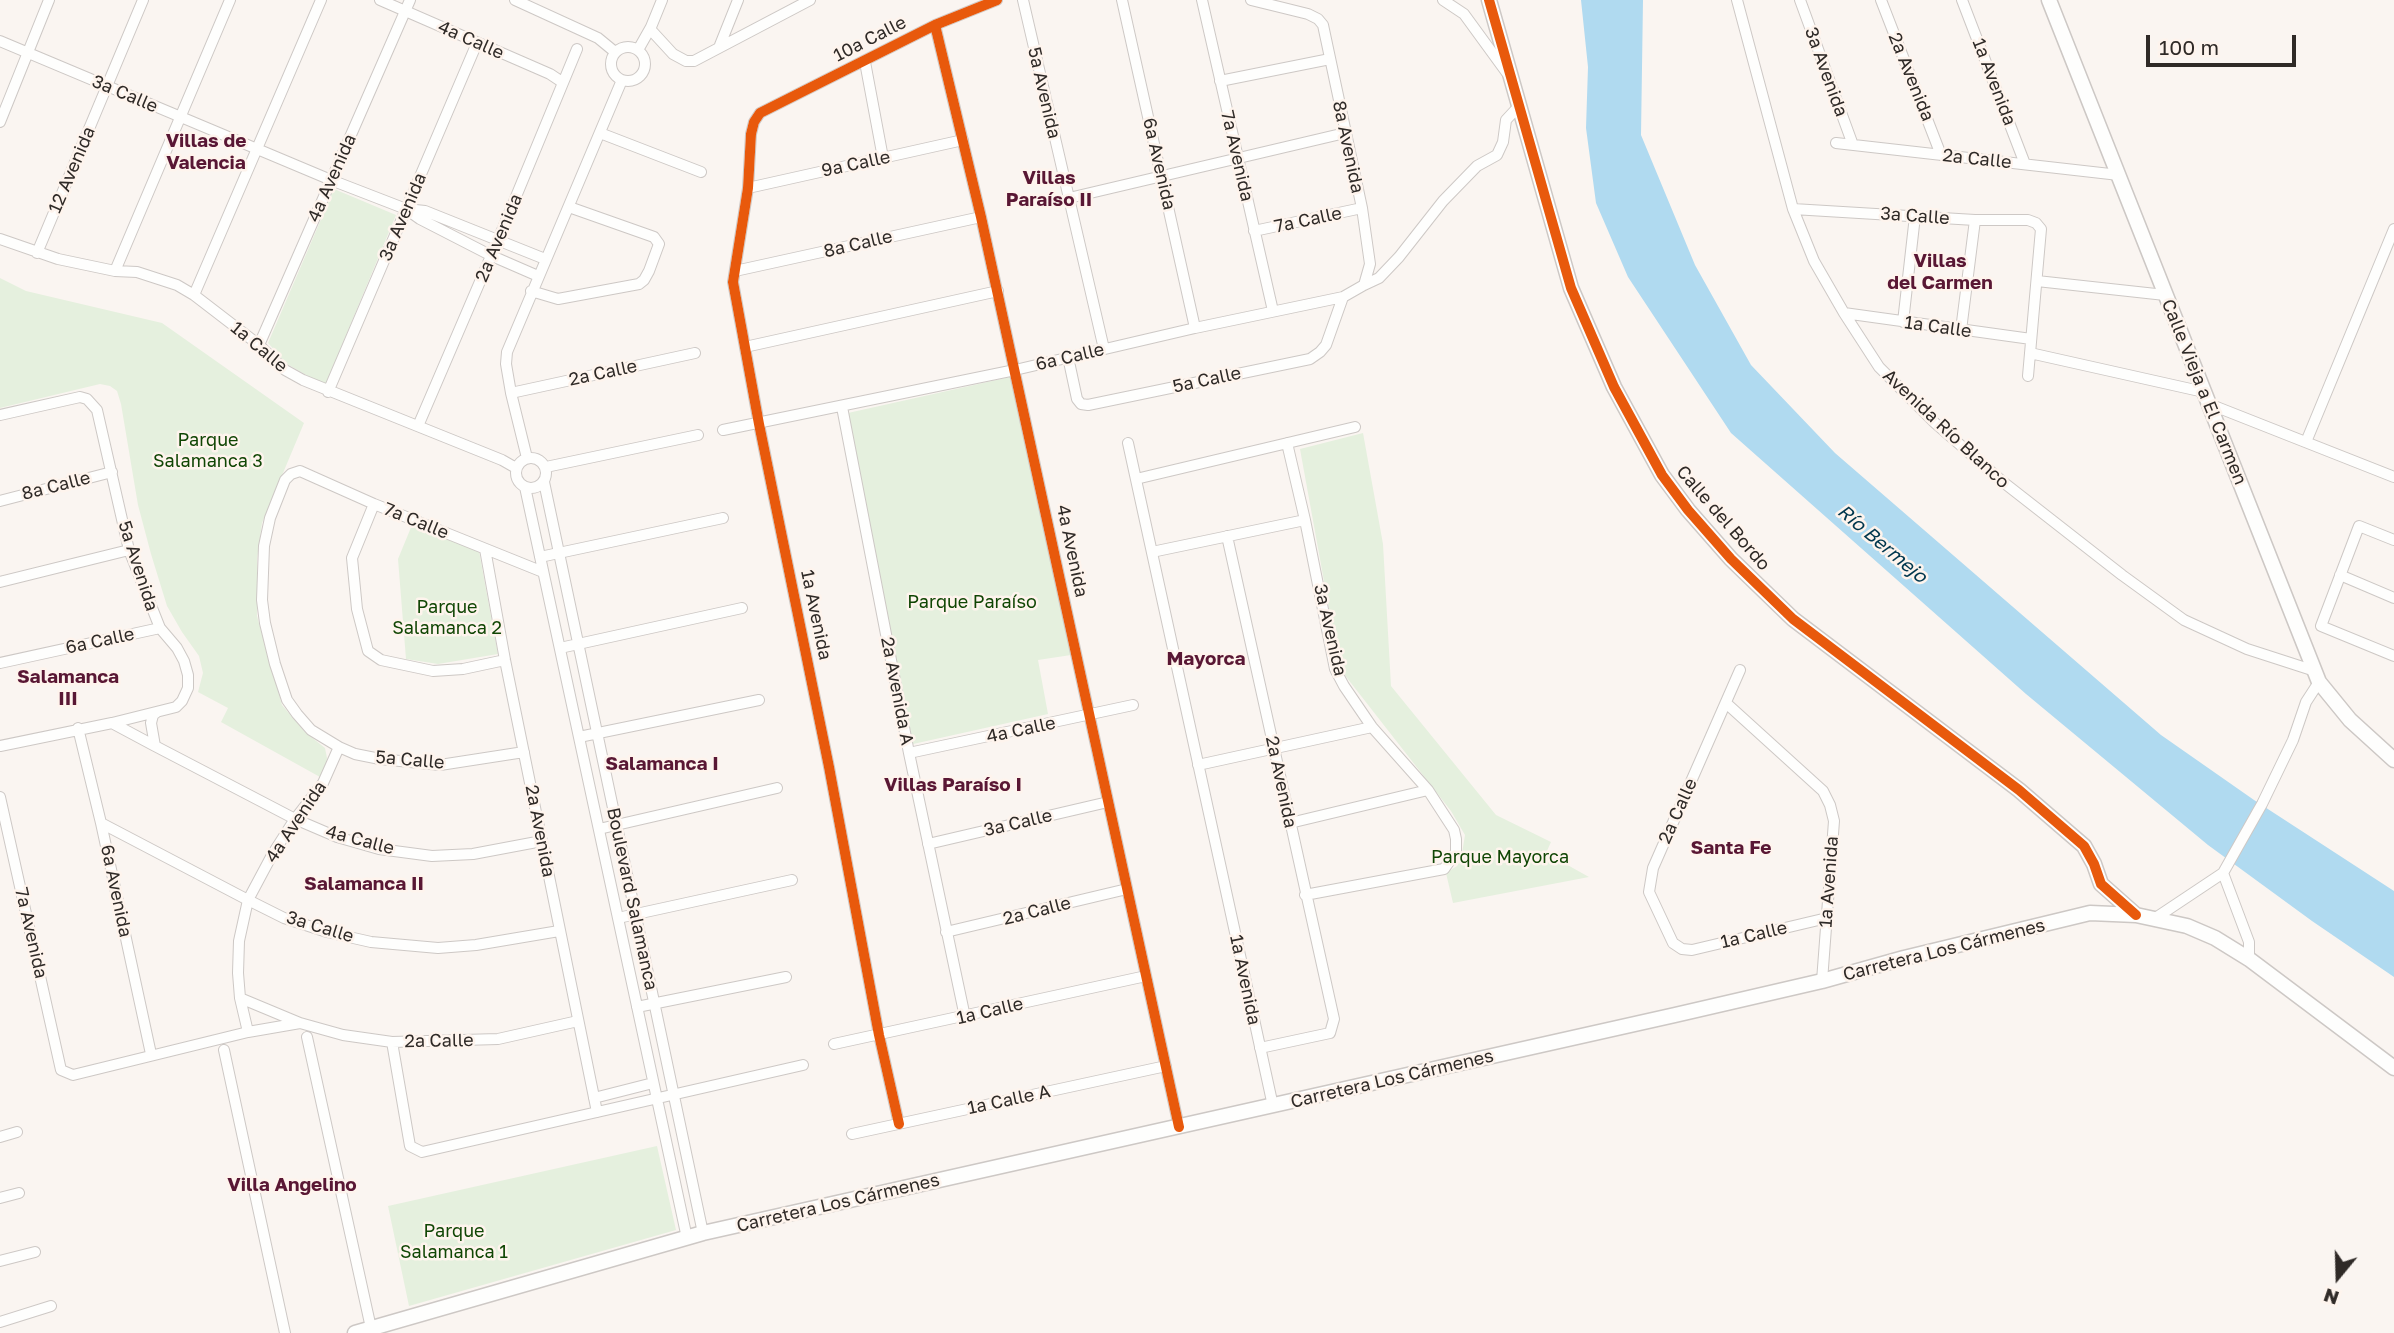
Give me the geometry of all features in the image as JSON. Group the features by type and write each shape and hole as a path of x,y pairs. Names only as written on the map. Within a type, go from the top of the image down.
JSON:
{"main road":[{"name":"Calle del Bordo","path":"1489,0 1572,288 1614,387 1662,475 1688,510 1731,559 1793,619 2019,789 2084,846 2095,864 2101,884 2136,915"},
{"name":"Calle Vieja a El Carmen","path":"2049,0 2317,677 2350,720 2394,760"},
{"path":"2090,913 2100,897 2101,884"},
{"name":"Carretera Los Cármenes","path":"355,1333 703,1233 1273,1107 1822,981 2090,913 2136,915 2187,926 2215,938 2249,959 2394,1068"}],"street":[{"path":"0,122 49,0"},
{"name":"12 Avenida","path":"37,253 144,0"},
{"path":"115,271 230,0"},
{"path":"194,295 321,0"},
{"name":"4a Calle","path":"380,0 550,74 562,82"},
{"name":"4a Avenida","path":"259,345 410,0"},
{"path":"516,0 598,38 615,52"},
{"path":"638,50 662,0"},
{"path":"720,46 738,0"},
{"path":"650,29 673,54 686,61 694,61 810,0"},
{"name":"10a Calle","path":"760,113 865,62 935,24 997,0"},
{"name":"5a Avenida","path":"1023,0 1104,349"},
{"name":"6a Avenida","path":"1122,0 1195,328"},
{"name":"7a Avenida","path":"1202,0 1273,311"},
{"name":"8a Avenida","path":"1251,0 1308,14 1323,25 1362,208 1370,264 1366,281"},
{"path":"1443,0 1459,4 1464,15 1511,79"},
{"name":"Avenida Río Blanco","path":"1737,0 1793,209 1814,261 1879,367 1935,423 2003,482 2184,620 2317,677"},
{"name":"3a Avenida","path":"1800,0 1853,145"},
{"name":"2a Avenida","path":"1881,0 1941,155"},
{"name":"1a Avenida","path":"1962,0 2025,164"},
{"name":"4a Avenida","path":"935,24 998,291 1179,1127"},
{"name":"3a Calle","path":"0,41 180,118 406,209 492,256 538,275"},
{"name":"3a Avenida","path":"328,392 477,43"},
{"path":"626,47 638,50 646,61 643,73 635,80 622,80 611,66 615,52 626,47"},
{"name":"2a Avenida","path":"418,426 492,256 577,49"},
{"path":"1220,81 1330,59"},
{"path":"865,62 883,158"},
{"path":"527,458 511,393 506,364 507,352 622,80"},
{"name":"6a Calle","path":"723,430 1015,370 1343,297 1366,281 1379,278 1443,201 1477,166 1497,155 1503,142 1506,120 1519,106"},
{"name":"1a Avenida","path":"760,113 751,134 748,188 733,282 879,1035 899,1124"},
{"path":"600,133 701,172"},
{"path":"1069,198 1345,134"},
{"name":"9a Calle","path":"748,188 963,140"},
{"name":"2a Calle","path":"1836,143 2119,175"},
{"path":"531,290 558,299 639,284 649,271 659,244 654,237 569,207"},
{"name":"7a Calle","path":"1254,231 1362,208"},
{"name":"3a Calle","path":"406,209 425,211 545,259"},
{"name":"3a Calle","path":"1793,209 1975,220 2028,220 2041,229 2038,281"},
{"path":"1903,322 1915,216"},
{"name":"8a Calle","path":"735,271 981,217"},
{"path":"1961,330 1975,220"},
{"path":"2306,442 2394,229"},
{"name":"1a Calle","path":"0,239 37,253 115,271 137,272 177,285 259,345 285,370 328,392 418,426 516,468"},
{"path":"2028,376 2038,281 2165,295"},
{"path":"745,347 998,291"},
{"name":"5a Calle","path":"1068,358 1077,398 1081,404 1088,405 1310,359 1326,345 1343,297"},
{"name":"1a Calle","path":"1844,313 2032,339"},
{"path":"2030,352 2206,398 2394,477"},
{"name":"2a Calle","path":"511,393 695,353"},
{"name":"5a Avenida","path":"0,415 72,398 87,399 97,410 129,550 160,628 184,661 188,675 188,688 182,701 176,707 158,712"},
{"name":"2a Avenida A","path":"842,407 909,753 965,1017"},
{"path":"1136,480 1355,426"},
{"path":"545,467 698,435"},
{"name":"1a Avenida","path":"1128,443 1273,1107"},
{"name":"3a Avenida","path":"1287,443 1306,520 1335,669 1343,686 1372,727 1428,790 1454,830 1456,839 1456,852 1444,869 1305,895"},
{"path":"527,458 538,459 545,467 547,474 544,482 535,488 525,487 517,479 516,468 527,458"},
{"name":"7a Calle","path":"338,747 311,730 287,700 265,623 262,600 264,546 270,518 290,474 300,471 543,572"},
{"name":"8a Calle","path":"0,501 112,472"},
{"name":"Boulevard Salamanca","path":"544,482 703,1233"},
{"name":"Boulevard Salamanca","path":"525,487 687,1238"},
{"path":"374,503 352,558 358,609 368,651 381,660 433,671 455,670 505,660"},
{"path":"540,557 723,518"},
{"path":"1152,552 1306,520"},
{"path":"2394,540 2359,526 2321,626 2394,656"},
{"name":"2a Avenida","path":"1227,536 1334,1019 1330,1033 1260,1048"},
{"name":"2a Avenida","path":"485,549 597,1112"},
{"path":"0,582 129,550"},
{"path":"2340,575 2394,598"},
{"path":"560,648 742,608"},
{"name":"6a Calle","path":"0,663 160,628"},
{"name":"2a Calle","path":"1682,949 1673,943 1649,892 1649,882 1740,670"},
{"path":"2154,919 2223,873 2283,762 2317,677"},
{"path":"579,737 759,700"},
{"name":"1a Avenida","path":"1726,703 1823,791 1834,821 1822,981"},
{"name":"4a Calle","path":"909,753 1133,705"},
{"path":"0,746 158,712"},
{"path":"155,746 151,723 158,712"},
{"name":"4a Calle","path":"111,723 295,819 337,837 379,849 432,856 473,854 542,841"},
{"path":"1198,765 1372,727"},
{"name":"6a Avenida","path":"78,729 151,1054"},
{"name":"4a Avenida","path":"248,1032 240,998 239,941 248,900 295,819 323,783 338,747"},
{"name":"5a Calle","path":"338,747 380,760 440,765 524,752"},
{"path":"599,829 777,788"},
{"path":"1290,823 1428,790"},
{"name":"7a Avenida","path":"0,797 61,1070"},
{"name":"3a Calle","path":"928,844 1108,802"},
{"name":"3a Calle","path":"101,822 284,918 327,932 371,942 438,948 476,946 559,930"},
{"path":"2223,873 2249,942 2249,959"},
{"path":"618,918 792,880"},
{"name":"2a Calle","path":"947,932 1127,889"},
{"name":"1a Calle","path":"1682,949 1692,950 1826,918"},
{"name":"1a Calle","path":"834,1044 1146,976"},
{"path":"637,1007 786,977"},
{"name":"2a Calle","path":"240,998 300,1023 343,1035 392,1042 498,1039 578,1021"},
{"name":"2a Calle","path":"61,1070 73,1075 151,1054 300,1023"},
{"path":"307,1037 371,1328"},
{"path":"392,1042 410,1146 422,1152 803,1065"},
{"path":"224,1050 285,1333"},
{"name":"1a Calle A","path":"852,1134 1166,1066"},
{"path":"594,1098 653,1083"},
{"path":"0,1137 17,1132"},
{"path":"0,1198 19,1193"},
{"path":"0,1261 35,1252"},
{"path":"0,1322 51,1306"}],"green space":[{"path":"334,189 396,215 325,386 287,364 268,343"},
{"name":"Parque Salamanca 3","path":"0,278 26,291 162,323 304,423 262,523 257,559 257,616 282,705 305,732 325,748 326,767 320,777 221,722 228,708 198,692 203,673 199,656 167,606 138,505 117,391 100,384 0,408"},
{"name":"Parque Paraíso","path":"1010,377 1071,655 1038,660 1048,714 913,744 848,413"},
{"name":"Parque Mayorca","path":"1363,433 1383,544 1391,686 1496,815 1551,842 1546,853 1589,877 1453,903 1446,873 1457,866 1461,859 1465,835 1451,811 1340,669 1300,449"},
{"name":"Parque Salamanca 2","path":"412,525 479,551 498,654 438,664 406,659 398,559"},
{"name":"Parque Salamanca 1","path":"657,1146 676,1230 409,1306 388,1206"}],"water":[{"name":"Río Bermejo","path":"1581,0 1643,0 1641,135 1695,265 1751,365 1835,453 2161,735 2254,800 2394,891 2394,977 2208,845 2026,694 1731,433 1628,277 1596,203 1586,128 1588,67"}],"cycle path":[{"path":"899,1124 879,1035 733,282 748,188 751,134 760,113 935,25 997,0"},
{"path":"1489,0 1571,288 1614,387 1662,475 1688,510 1731,559 1793,619 2019,790 2084,846 2101,884 2136,915"},
{"path":"935,25 981,217 1179,1127"}],"district":[{"name":"Villas de Valencia","path":"206,152"},
{"name":"Villas Paraíso II","path":"1049,189"},
{"name":"Villas del Carmen","path":"1940,272"},
{"name":"Mayorca","path":"1206,659"},
{"name":"Salamanca III","path":"68,688"},
{"name":"Salamanca I","path":"662,764"},
{"name":"Villas Paraíso I","path":"953,785"},
{"name":"Santa Fe","path":"1731,848"},
{"name":"Salamanca II","path":"364,884"},
{"name":"Villa Angelino","path":"292,1185"}]}
